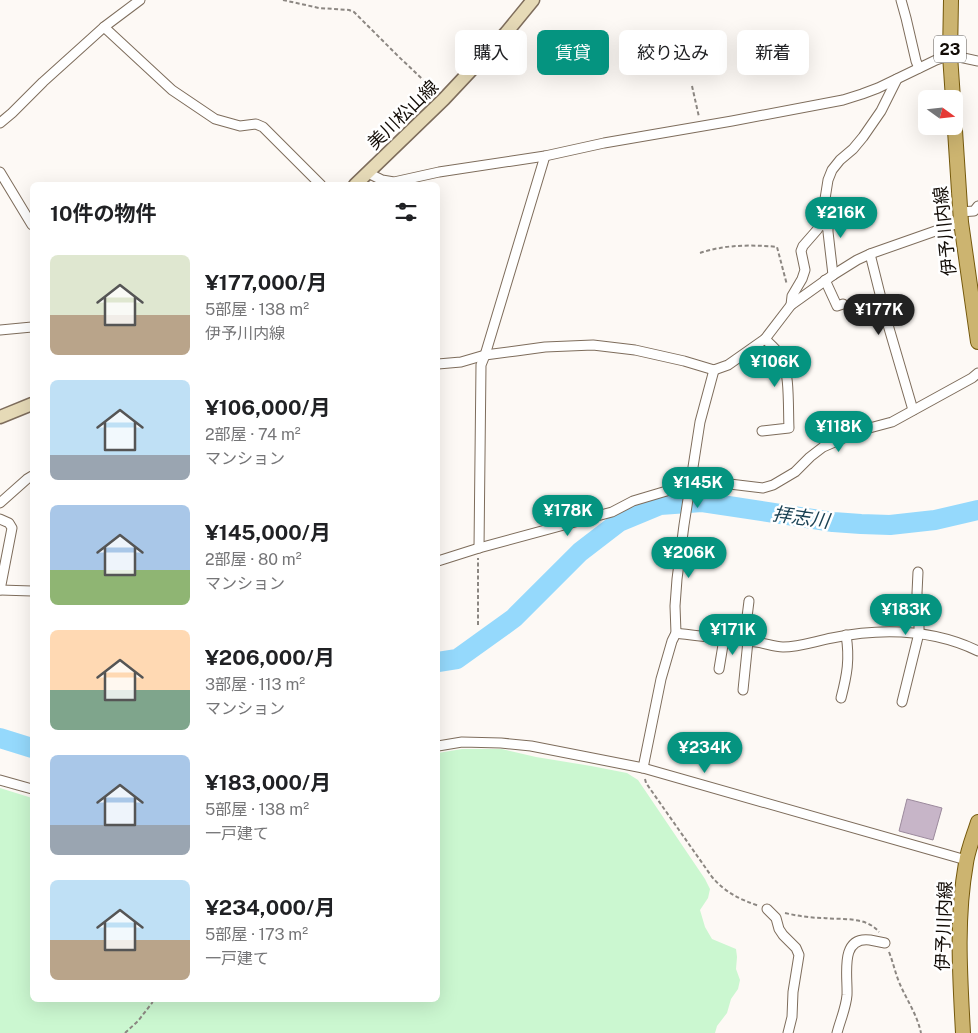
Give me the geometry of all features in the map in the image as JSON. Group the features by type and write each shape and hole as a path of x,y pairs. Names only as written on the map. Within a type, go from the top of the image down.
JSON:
{"main road":[{"name":"美川松山線","path":"359,182 444,99 506,33 533,0"},
{"name":"23","path":"951,0 950,55 952,90"},
{"name":"伊予川内線","path":"955,135 960,217 978,342"},
{"path":"0,417 30,405"},
{"name":"伊予川内線","path":"963,1033 959,919 966,860 978,822"}],"street":[{"path":"0,123 104,27 140,0"},
{"path":"901,0 919,68"},
{"path":"104,27 172,90 215,119 240,126 256,124 263,127 318,182"},
{"path":"368,174 382,180 394,182 439,172 546,156 604,143 843,100 862,94 950,55 978,60"},
{"path":"440,364 462,362 485,355 545,347 593,345 635,350 684,360 714,370 728,365 765,339 791,300 805,270 801,251 821,224 828,180 832,170 863,137 881,111 897,79"},
{"path":"479,548 481,365 546,156"},
{"path":"0,172 30,222"},
{"path":"791,300 857,260 977,210"},
{"path":"821,224 828,228 829,277 837,306 843,304"},
{"path":"870,254 886,318 913,410"},
{"path":"0,330 30,327"},
{"path":"762,432 789,428 787,380 783,359 779,352 765,339"},
{"path":"643,768 661,679 676,633 677,579 684,525 700,422 714,370"},
{"path":"440,560 612,512 633,501 690,487 714,482 763,488 773,485 795,472 823,447 862,430 892,422 978,374"},
{"path":"0,503 30,477"},
{"path":"0,519 9,523 12,528 0,590 30,591"},
{"path":"902,702 919,634 918,572"},
{"path":"743,690 746,671 749,601"},
{"path":"676,633 782,647 846,635 894,632 948,639 978,651"},
{"path":"841,698 848,671 846,635"},
{"path":"719,669 724,639"},
{"path":"440,746 462,742 531,746 643,768 966,860"},
{"path":"0,780 30,788"},
{"path":"767,909 776,918 779,929 796,948 799,955 793,992 792,1017 788,1033"},
{"path":"837,1033 847,997 847,960 851,946 863,940 885,943"}],"path":[{"path":"283,0 319,8 354,12 444,99"},
{"path":"692,86 701,126"},
{"path":"700,253 725,247 777,248 791,300"},
{"path":"478,625 479,548"},
{"path":"643,768 646,783 720,887 735,897 767,909 795,915 854,920 874,927 892,958 898,980 921,1033"},
{"path":"125,1033 152,1002"}],"green space":[{"path":"462,749 502,749 627,773 638,780 710,889 708,898 700,910 705,927 712,939 736,949 736,969 740,980 738,989 731,999 727,1013 717,1026 715,1033 0,1033 0,788 30,797 30,1002 440,1002 440,753"}],"building":[{"path":"907,799 942,808 933,840 899,831"}],"waterway":[{"name":"拝志川","path":"440,662 457,659 514,618 580,552 619,522 660,505 702,502 833,522 890,525 935,520 978,510"},
{"name":"拝志川","path":"0,738 30,747"}]}
